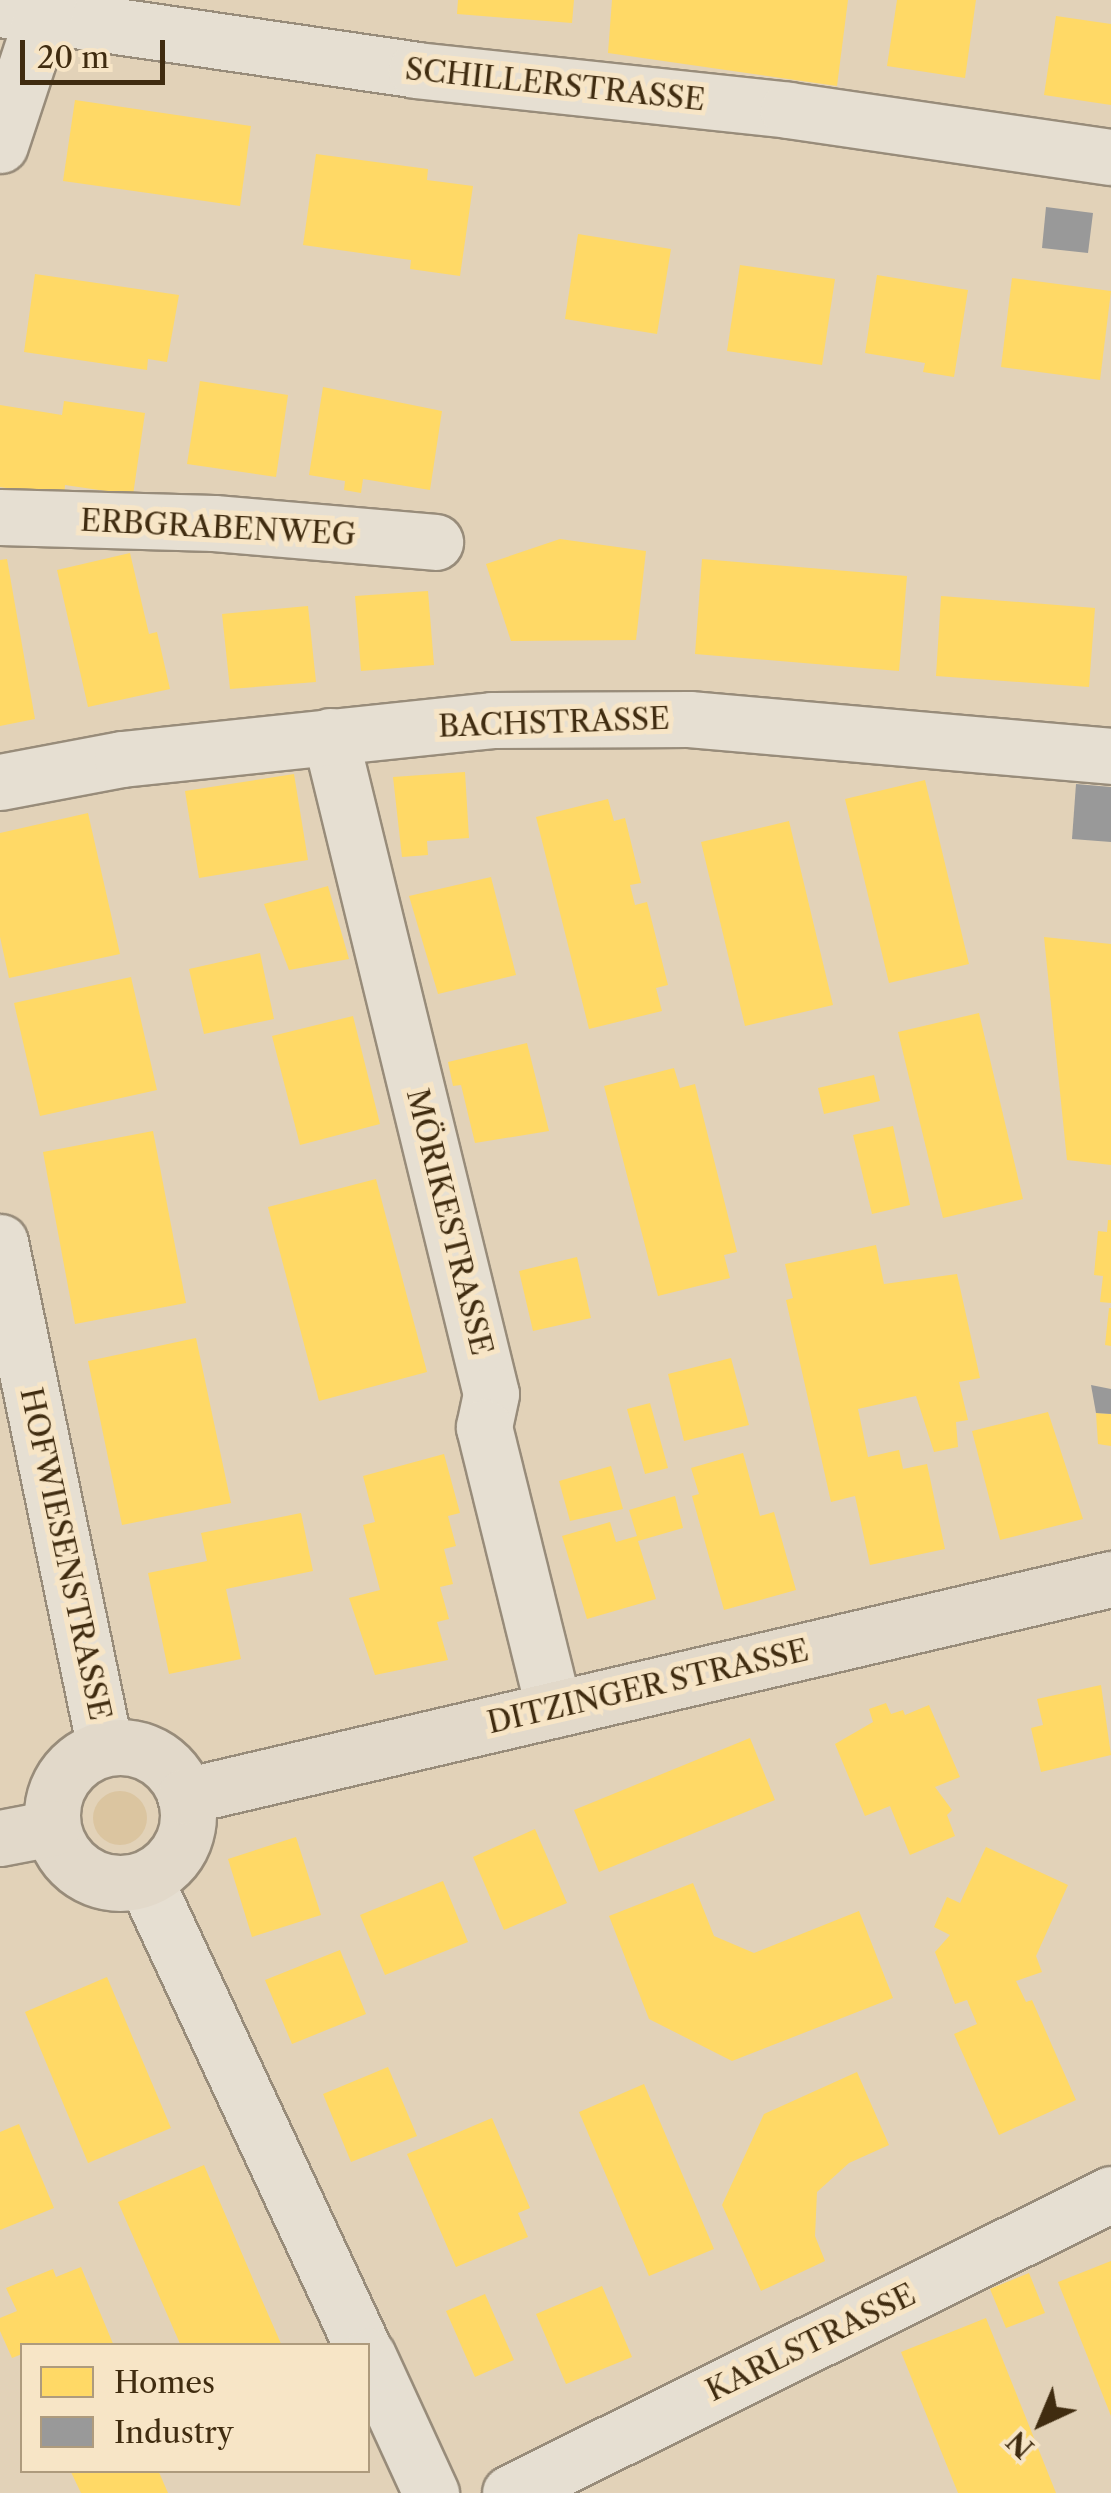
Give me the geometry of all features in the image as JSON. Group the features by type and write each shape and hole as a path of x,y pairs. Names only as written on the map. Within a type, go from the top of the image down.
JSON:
{"main road":[{"name":"DITZINGER STRASSE","path":"186,1796 1111,1579"},
{"path":"105,1748 154,1756 186,1796 186,1836 177,1854 145,1880 98,1880 76,1869 52,1828 52,1807 63,1778 105,1748"},
{"path":"0,1838 52,1828"}],"street":[{"path":"0,145 31,9"},
{"name":"SCHILLERSTRASSE","path":"31,9 416,70 788,110 1111,158"},
{"name":"ERBGRABENWEG","path":"0,517 214,523 435,542"},
{"name":"BACHSTRASSE","path":"0,782 122,760 484,721 689,719 1111,756"},
{"name":"MÖRIKESTRASSE","path":"330,736 491,1394 484,1427 554,1709"},
{"name":"HOFWIESENSTRASSE","path":"0,1242 16,1398 105,1748"},
{"path":"145,1880 361,2343"},
{"name":"KARLSTRASSE","path":"510,2493 1111,2194"},
{"path":"370,2360 431,2493"}],"shaded area":[{"path":"120,1791 139,1799 147,1818 139,1837 120,1845 101,1837 93,1818 101,1799"}],"building: Homes":[{"path":"458,0 574,0 572,23 457,14"},
{"path":"612,0 848,0 837,86 608,53"},
{"path":"897,0 976,0 965,78 887,66"},
{"path":"1056,16 1111,24 1111,105 1044,95"},
{"path":"75,100 251,126 240,206 63,181"},
{"path":"316,154 428,169 427,180 473,186 460,276 410,269 411,260 303,245"},
{"path":"578,234 671,249 657,334 565,319"},
{"path":"740,265 835,279 822,365 727,351"},
{"path":"35,274 179,295 167,362 148,359 147,370 24,352"},
{"path":"877,275 968,290 954,377 923,372 925,363 865,353"},
{"path":"1012,278 1111,291 1100,380 1001,367"},
{"path":"200,381 288,395 276,477 187,464"},
{"path":"323,387 442,411 430,490 363,479 361,493 344,490 345,481 309,475"},
{"path":"64,401 145,413 133,495 65,485 64,497 0,487 0,405 62,415"},
{"path":"560,539 646,551 636,640 511,641 486,564"},
{"path":"130,553 149,634 157,632 170,689 88,707 57,570"},
{"path":"7,559 35,719 0,726 0,560"},
{"path":"702,559 907,576 899,671 695,654"},
{"path":"428,591 434,665 361,671 355,596"},
{"path":"941,596 1095,608 1089,687 936,676"},
{"path":"308,606 316,682 230,689 222,614"},
{"path":"465,772 469,838 427,841 428,855 402,857 393,777"},
{"path":"294,774 308,860 199,878 185,791"},
{"path":"925,780 969,964 889,983 845,799"},
{"path":"608,799 614,821 625,818 641,883 630,885 635,905 647,902 668,985 656,988 662,1011 589,1029 536,817"},
{"path":"88,813 120,954 9,978 0,937 0,833"},
{"path":"789,821 833,1005 745,1026 701,842"},
{"path":"491,877 516,975 438,994 409,896"},
{"path":"328,886 349,959 289,970 264,904"},
{"path":"1044,937 1111,944 1111,1165 1067,1160"},
{"path":"260,953 274,1019 204,1034 189,969"},
{"path":"131,977 157,1090 40,1116 14,1003"},
{"path":"979,1013 1023,1199 943,1218 898,1032"},
{"path":"353,1016 380,1124 300,1145 272,1036"},
{"path":"527,1043 549,1131 475,1143 461,1085 453,1086 448,1062"},
{"path":"674,1068 680,1088 695,1084 737,1252 724,1255 730,1278 658,1296 604,1086"},
{"path":"874,1075 880,1101 824,1114 818,1088"},
{"path":"893,1126 910,1205 872,1214 853,1135"},
{"path":"153,1131 186,1303 75,1324 43,1152"},
{"path":"376,1179 427,1372 319,1401 268,1207"},
{"path":"1108,1220 1111,1303 1100,1302 1103,1276 1094,1275 1098,1231 1107,1232"},
{"path":"876,1245 884,1284 957,1274 980,1378 959,1382 968,1420 956,1422 958,1447 934,1452 916,1396 858,1409 868,1457 899,1450 903,1469 927,1464 945,1549 870,1565 855,1496 831,1502 786,1300 793,1298 785,1264"},
{"path":"577,1257 591,1318 533,1331 519,1271"},
{"path":"1111,1308 1111,1346 1105,1345"},
{"path":"196,1338 231,1503 122,1525 88,1361"},
{"path":"731,1358 749,1425 684,1441 668,1374"},
{"path":"650,1403 668,1468 645,1474 627,1409"},
{"path":"1048,1412 1083,1519 1000,1540 972,1431"},
{"path":"1096,1413 1111,1414 1111,1446 1098,1444"},
{"path":"743,1453 760,1516 774,1512 796,1590 724,1610 692,1496 699,1494 691,1468"},
{"path":"444,1454 460,1513 448,1516 456,1546 444,1549 453,1584 440,1587 449,1619 437,1622 448,1660 375,1675 349,1598 380,1590 363,1525 375,1522 363,1476"},
{"path":"611,1466 623,1509 570,1521 559,1481"},
{"path":"675,1496 683,1528 638,1541 656,1599 587,1619 562,1536 610,1522 616,1542 637,1536 629,1510"},
{"path":"301,1513 313,1571 226,1589 241,1659 169,1674 148,1573 207,1561 201,1533"},
{"path":"1101,1685 1111,1755 1041,1772 1031,1728 1043,1725 1037,1699"},
{"path":"886,1703 891,1714 903,1710 905,1715 929,1705 960,1777 935,1787 952,1810 947,1815 955,1836 910,1855 890,1806 865,1816 835,1744 873,1722 869,1709"},
{"path":"750,1738 775,1800 599,1872 574,1810"},
{"path":"535,1829 567,1903 504,1930 473,1857"},
{"path":"296,1837 321,1915 252,1937 228,1859"},
{"path":"986,1847 1068,1885 1036,1956 1042,1972 1016,1981 1026,2002 1032,2000 1076,2100 999,2135 954,2034 977,2024 967,2000 955,2004 935,1952 950,1935 934,1927 947,1897 960,1903"},
{"path":"443,1881 468,1942 385,1975 360,1915"},
{"path":"693,1883 714,1936 754,1953 859,1911 893,1998 732,2061 649,2019 609,1916"},
{"path":"340,1950 366,2014 292,2044 265,1980"},
{"path":"107,1977 171,2128 88,2163 25,2012"},
{"path":"388,2067 417,2136 351,2162 323,2094"},
{"path":"857,2072 889,2145 849,2163 817,2192 815,2236 825,2261 761,2291 722,2205 764,2114"},
{"path":"644,2084 714,2249 649,2276 579,2112"},
{"path":"492,2118 530,2208 518,2213 528,2237 456,2267 407,2154"},
{"path":"19,2124 54,2208 0,2230 0,2132"},
{"path":"204,2165 281,2343 180,2343 118,2202"},
{"path":"1111,2261 1111,2416 1058,2282"},
{"path":"81,2267 113,2343 20,2343 20,2355 12,2358 0,2331 0,2318 17,2311 6,2288 53,2269 56,2277"},
{"path":"1029,2273 1045,2313 1006,2328 990,2289"},
{"path":"602,2286 632,2357 566,2384 536,2314"},
{"path":"485,2294 514,2360 475,2377 446,2311"},
{"path":"986,2318 1056,2493 958,2493 901,2352"},
{"path":"71,2473 159,2473 168,2493 81,2493"}],"building: Industry":[{"path":"1046,207 1093,213 1088,253 1042,248"},
{"path":"1076,784 1111,787 1111,842 1072,839"},
{"path":"1091,1385 1111,1389 1111,1414 1096,1413"}]}
